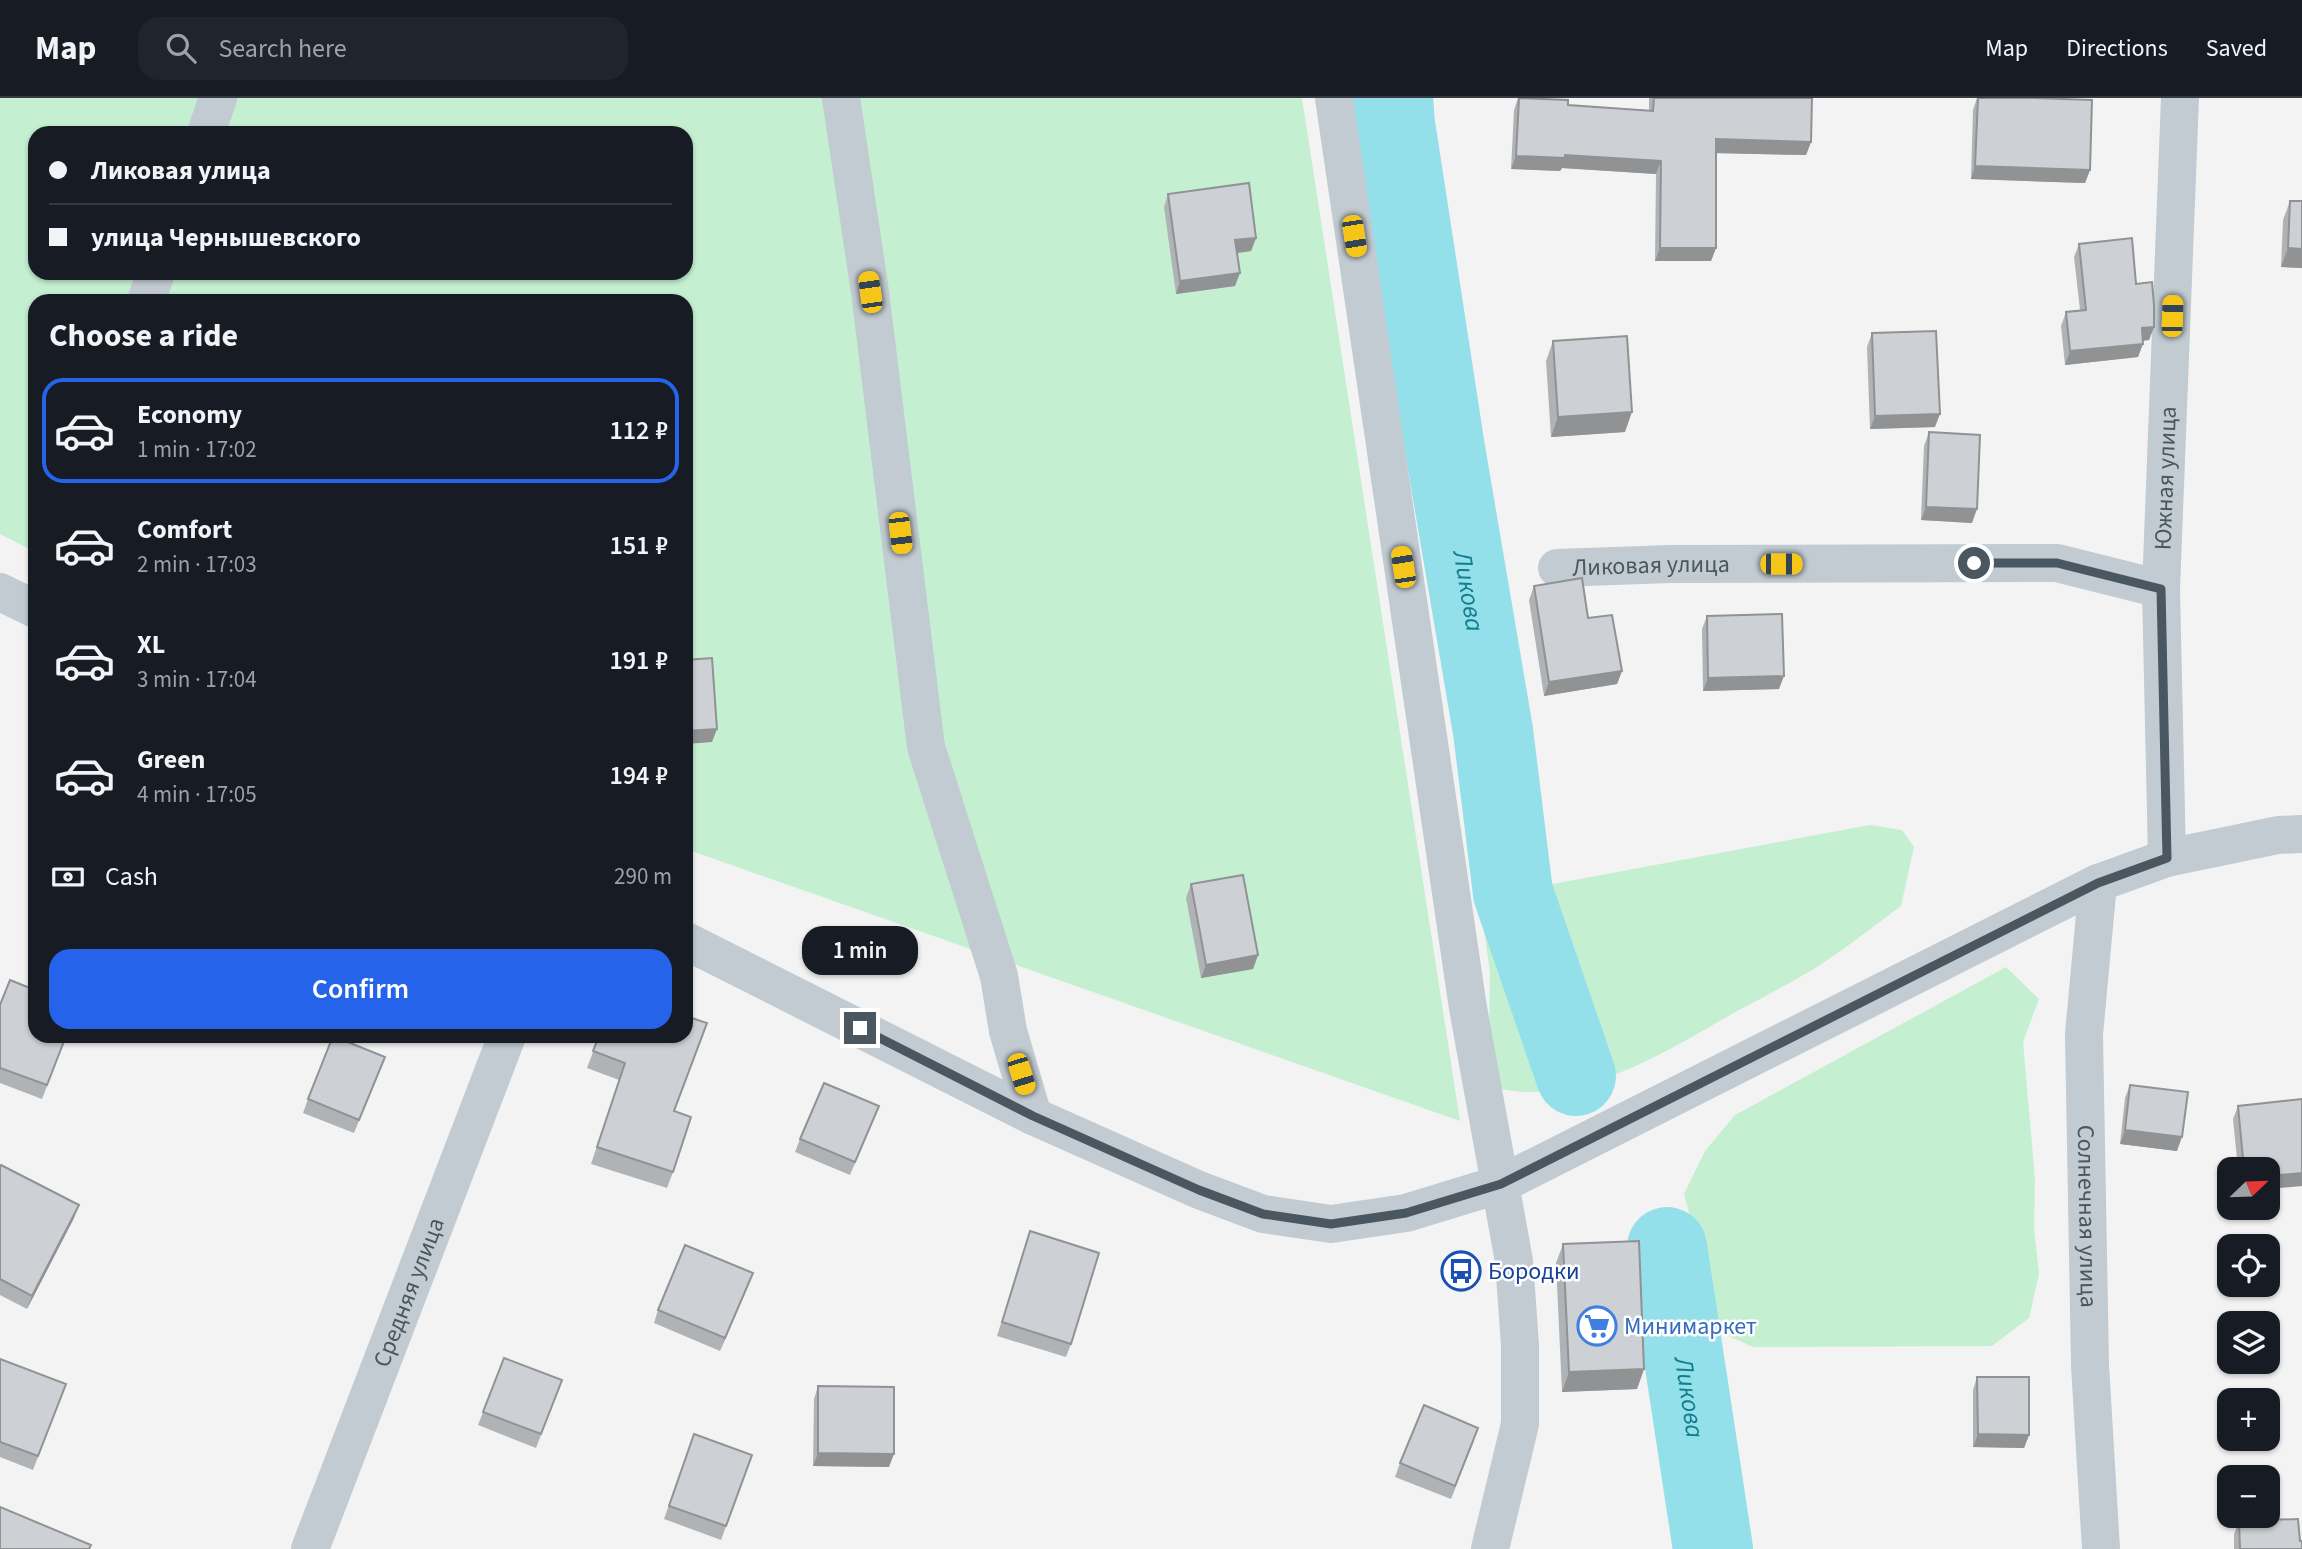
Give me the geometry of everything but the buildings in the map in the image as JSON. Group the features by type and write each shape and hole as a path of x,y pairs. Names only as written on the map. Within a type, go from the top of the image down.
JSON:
{"street":[{"path":"208,126 218,98"},
{"path":"841,98 870,292 926,747 999,976 1008,1031 1033,1116"},
{"path":"1334,98 1468,1008 1514,1261 1520,1345 1520,1424 1490,1549"},
{"name":"Южная улица","path":"2160,860 2161,589 2180,98"},
{"name":"Ликовая улица","path":"1557,568 1671,564 2057,563 2161,589"},
{"path":"0,592 28,606"},
{"path":"693,945 1033,1116 1199,1190 1263,1214 1331,1224 1406,1213 1501,1184 2098,883 2160,860 2278,835 2302,834"},
{"name":"Солнечная улица","path":"2098,883 2084,1034 2090,1364 2101,1549"},
{"name":"Средняя улица","path":"310,1549 504,1043"}],"green space":[{"path":"0,98 1302,98 1460,1121 693,851 693,294 28,294 28,548 0,534"},
{"path":"1492,660 1503,677 1528,848 1542,886 1870,825 1902,830 1914,847 1901,906 1812,970 1676,1046 1618,1074 1557,1090 1526,1092 1495,1088 1489,1036 1490,973 1456,722 1462,692 1475,665"},
{"path":"2006,967 2039,999 2023,1042 2035,1179 2034,1228 2039,1274 2029,1318 1992,1346 1753,1347 1711,1328 1687,1287 1696,1239 1684,1194 1705,1151 1735,1115"}],"waterway":[{"name":"Ликова","path":"1393,98 1445,449 1493,731 1513,893 1576,1076"},
{"name":"Ликова","path":"1667,1247 1713,1549"}],"place":[{"name":"Бородки","path":"1461,1271"},
{"name":"Минимаркет","path":"1597,1326"}],"route":[{"path":"860,1028 1033,1116 1199,1190 1263,1214 1331,1224 1406,1213 1501,1184 2098,883 2167,858 2161,589 2057,563 1974,563"}]}
